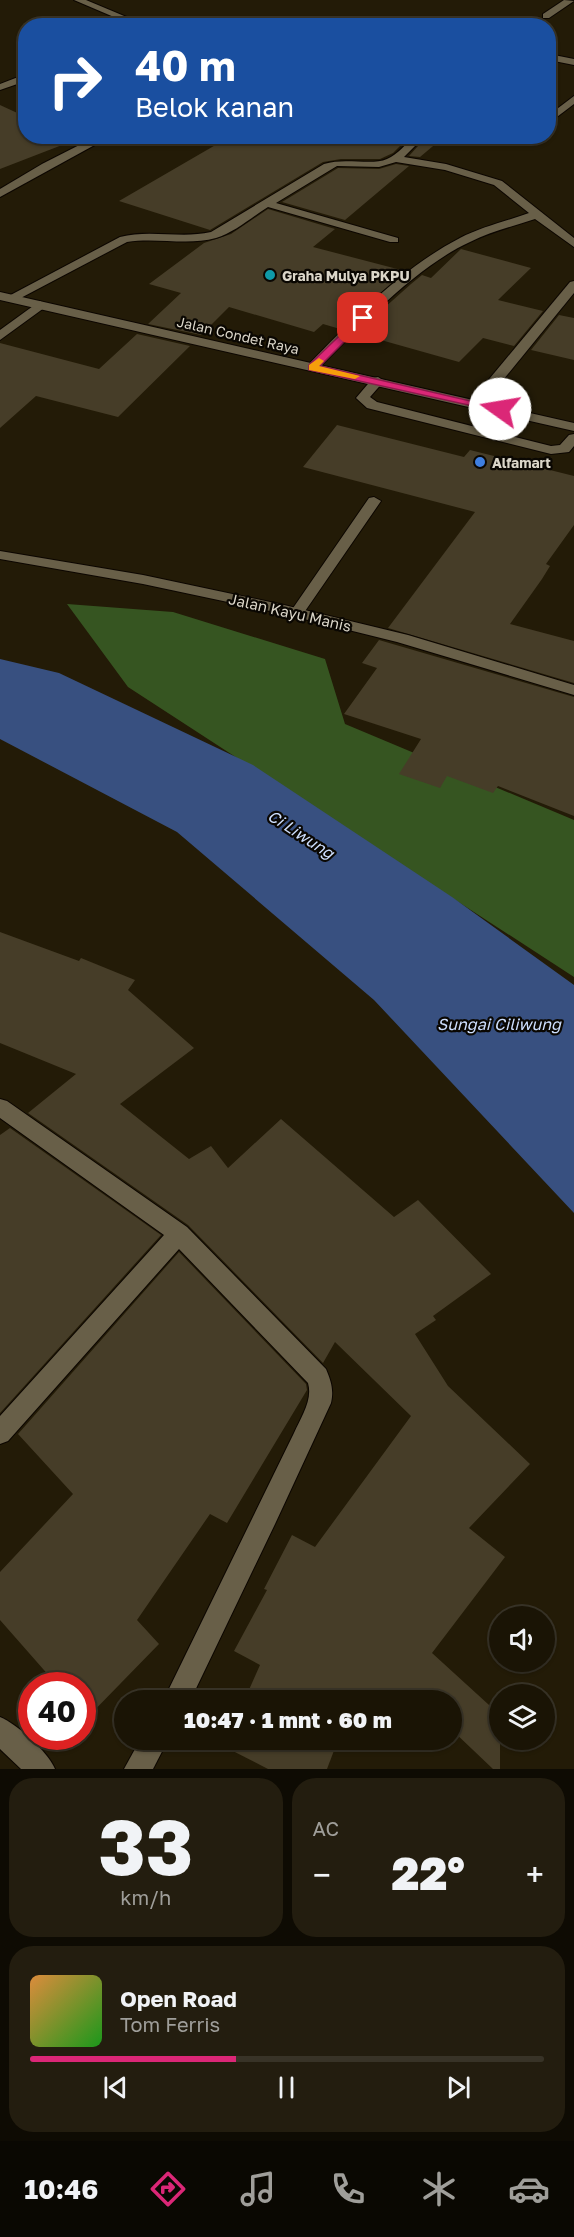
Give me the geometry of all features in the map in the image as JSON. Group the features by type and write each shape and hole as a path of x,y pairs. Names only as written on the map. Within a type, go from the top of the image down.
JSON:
{"street":[{"path":"78,0 124,18"},
{"path":"546,16 570,0"},
{"path":"556,58 574,62"},
{"path":"0,87 18,81"},
{"path":"556,114 574,99"},
{"path":"0,194 46,166 90,144"},
{"path":"5,297 124,239 142,235 202,239 215,235 336,162 346,160 380,164 395,159 411,144"},
{"path":"395,159 446,167 498,183 574,244"},
{"path":"265,203 394,240"},
{"path":"313,368 347,332 428,261 466,239 535,214"},
{"path":"476,404 574,285"},
{"name":"Jalan Condet Raya","path":"5,297 574,427"},
{"path":"0,336 40,305"},
{"path":"378,381 362,398 372,405 551,450 564,449 574,438"},
{"path":"296,614 374,501"},
{"name":"Jalan Kayu Manis","path":"0,555 149,580 379,632 574,690"},
{"path":"0,1107 178,1234 318,1377 322,1392 319,1403 288,1474 238,1571 181,1690"},
{"path":"0,1433 178,1234"},
{"path":"0,1730 41,1769"},
{"path":"138,1769 149,1750"}],"green space":[{"path":"67,604 173,612 325,659 345,724 574,820 574,977 128,687"}],"water":[{"name":"Sungai Ciliwung","path":"0,659 59,673 253,765 452,897 574,985 574,1213 374,1000 177,832 0,739"}],"building":[{"path":"0,105 18,113 18,144 65,144 0,169"},
{"path":"217,144 402,144 393,153 380,159 341,159 323,162 210,230 119,201"},
{"path":"420,144 435,144 420,157 409,156"},
{"path":"396,164 409,166 345,220 282,202 338,168 379,169"},
{"name":"Graha Mulya PKPU","path":"268,209 335,229 313,247 405,271 340,329 323,324 314,332 229,307 201,335 148,324 181,293 149,284 204,243 231,234"},
{"path":"461,249 531,268 498,300 543,311 514,346 483,338 459,362 356,333 422,275 431,278"},
{"path":"559,315 574,318 574,360 531,350"},
{"path":"137,334 190,346 118,417 36,396 0,428 0,343 99,369"},
{"path":"337,425 464,457 470,450 574,476 574,525 546,564 550,566 542,579 510,624 574,641 574,683 388,628 475,512 303,467"},
{"path":"379,640 574,697 574,816 498,786 493,793 447,776 440,788 399,774 421,739 344,714 377,668 362,663"},
{"path":"0,932 79,961 81,958 135,980 128,990 194,1048 120,1104 189,1159 211,1146 228,1168 281,1119 394,1217 418,1200 491,1274 433,1316 436,1320 415,1334 448,1386 530,1464 469,1528 505,1557 432,1653 489,1705 489,1750 500,1750 500,1769 493,1769 462,1740 462,1690 249,1690 260,1665 234,1651 267,1590 264,1589 292,1535 315,1547 411,1416 335,1342 323,1363 188,1225 28,1113 76,1074 0,1043"},
{"path":"10,1128 161,1235 0,1413 0,1135"},
{"path":"179,1252 306,1384 307,1390 227,1523 210,1514 137,1620 159,1644 96,1709 96,1672 46,1672 0,1620 0,1572 73,1494 18,1434"},
{"path":"231,1750 334,1750 327,1769 268,1769"}],"slow traffic":[{"path":"319,361 313,368 355,376"}],"place":[{"name":"Graha Mulya PKPU","path":"270,275"},
{"name":"Alfamart","path":"480,462"}],"route":[{"path":"363,318 313,368 500,409"}],"water label":[{"name":"Ci Liwung","path":"301,834"}]}
